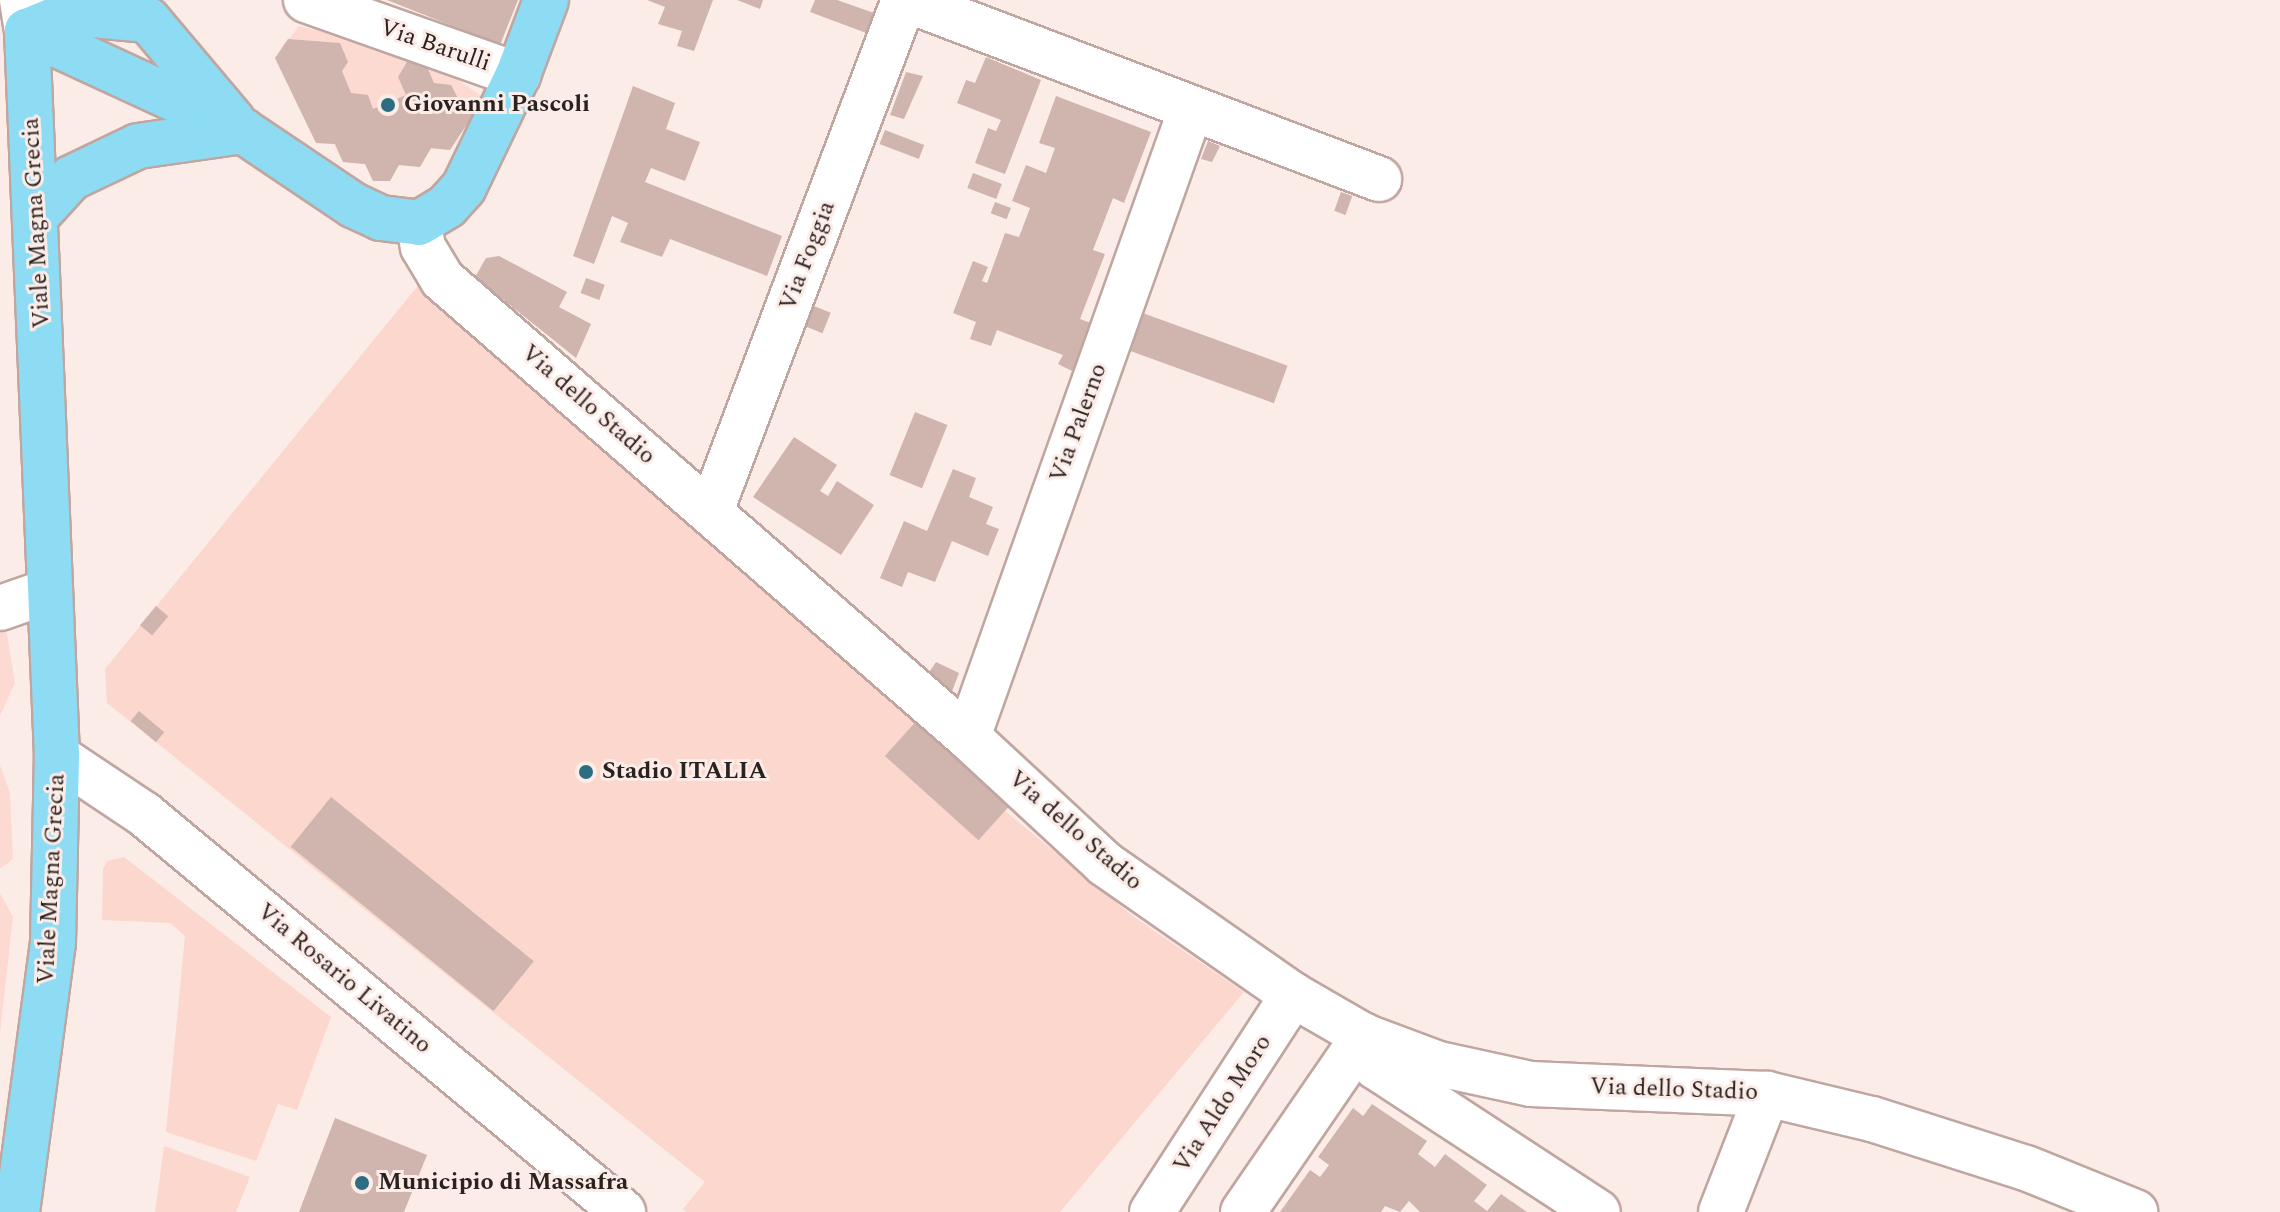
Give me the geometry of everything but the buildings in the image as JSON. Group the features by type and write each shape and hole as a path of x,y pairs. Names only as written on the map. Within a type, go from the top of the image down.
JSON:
{"main road":[{"path":"24,16 243,131 353,205 381,218 419,223 447,206 464,187 518,75 546,0"},
{"path":"24,16 140,10 243,131"},
{"name":"Viale Magna Grecia","path":"17,1212 53,943 57,756 37,215 24,16"},
{"path":"37,215 71,178 138,146 243,131"}],"street":[{"name":"Via Barulli","path":"306,0 518,75"},
{"path":"906,0 1379,179"},
{"name":"Via Foggia","path":"711,511 906,0"},
{"name":"Via Palerno","path":"968,737 1191,109"},
{"name":"Via dello Stadio","path":"419,223 423,247 442,279 968,737 1105,864 1293,995 1364,1036 1439,1064 1531,1084 1767,1094 1872,1119 2026,1168 2135,1212"},
{"path":"0,608 49,591"},
{"name":"Via Rosario Livatino","path":"57,756 144,814 623,1212"},
{"name":"Via Aldo Moro","path":"1152,1212 1293,995"},
{"path":"1243,1212 1364,1036"},
{"path":"1364,1036 1376,1067 1598,1212"},
{"path":"1721,1212 1767,1094"}],"shaded area":[{"name":"Giovanni Pascoli","path":"299,26 427,58 484,98 450,150 431,149 420,167 399,165 390,181 373,181 365,164 343,162 334,144 316,143 275,58"},
{"name":"Stadio ITALIA","path":"421,282 1013,802 1005,811 1134,917 1244,992 1060,1212 687,1212 683,1209 705,1182 107,703 105,669"},
{"path":"0,592 15,683 0,716"},
{"path":"0,765 10,793 13,859 0,869"},
{"path":"124,857 331,1017 297,1110 278,1104 256,1161 166,1132 185,936 170,923 102,920 103,869 107,861"},
{"path":"0,893 13,917 0,1034"},
{"path":"164,1146 250,1177 236,1212 155,1212"}],"place":[{"name":"Giovanni Pascoli","path":"388,105"},
{"name":"Stadio ITALIA","path":"586,772"},
{"name":"Municipio di Massafra","path":"362,1183"}]}
